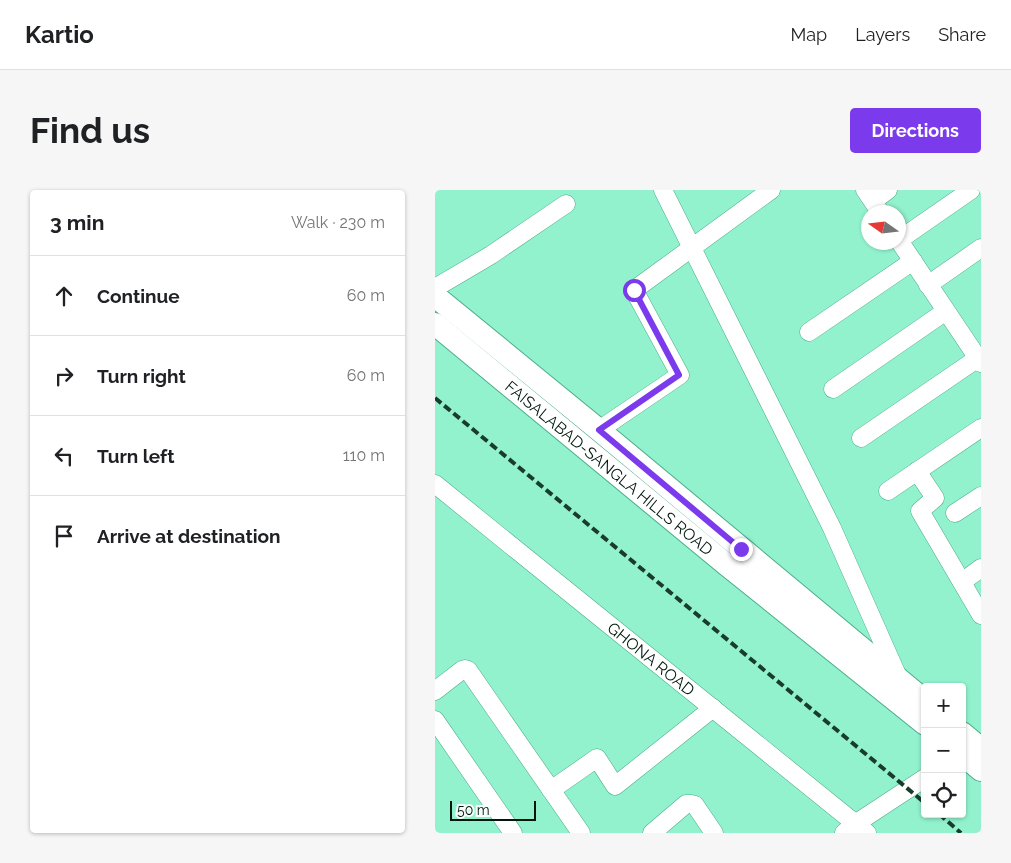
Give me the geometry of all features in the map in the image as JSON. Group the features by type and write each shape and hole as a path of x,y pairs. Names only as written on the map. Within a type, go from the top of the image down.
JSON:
{"main road":[{"name":"FAISALABAD-SANGLA HILLS ROAD","path":"435,296 599,430 894,687 921,719"},
{"name":"FAISALABAD-SANGLA HILLS ROAD","path":"435,324 597,458 894,687 921,699"},
{"path":"969,747 981,770"}],"street":[{"path":"663,190 832,528 894,687"},
{"path":"599,430 679,375 634,290 771,190"},
{"path":"873,201 888,190"},
{"path":"906,235 971,190"},
{"path":"435,288 491,255 566,204"},
{"path":"928,285 981,248"},
{"path":"861,438 980,359 906,250"},
{"path":"809,332 913,261"},
{"path":"833,389 946,311"},
{"path":"888,491 981,428"},
{"path":"917,471 935,498 920,511 981,615"},
{"name":"GHONA ROAD","path":"435,484 713,708 855,830"},
{"path":"955,514 981,496"},
{"path":"962,582 981,568"},
{"path":"435,691 462,670 468,670 581,833"},
{"path":"551,790 597,758 615,786 713,708"},
{"path":"435,720 513,833"},
{"path":"855,830 921,781"},
{"path":"652,833 686,804 691,804 695,805 714,833"}],"railway":[{"path":"435,398 921,800"},
{"path":"944,818 961,833"}],"route":[{"path":"634,290 679,375 599,430 741,549"}]}
